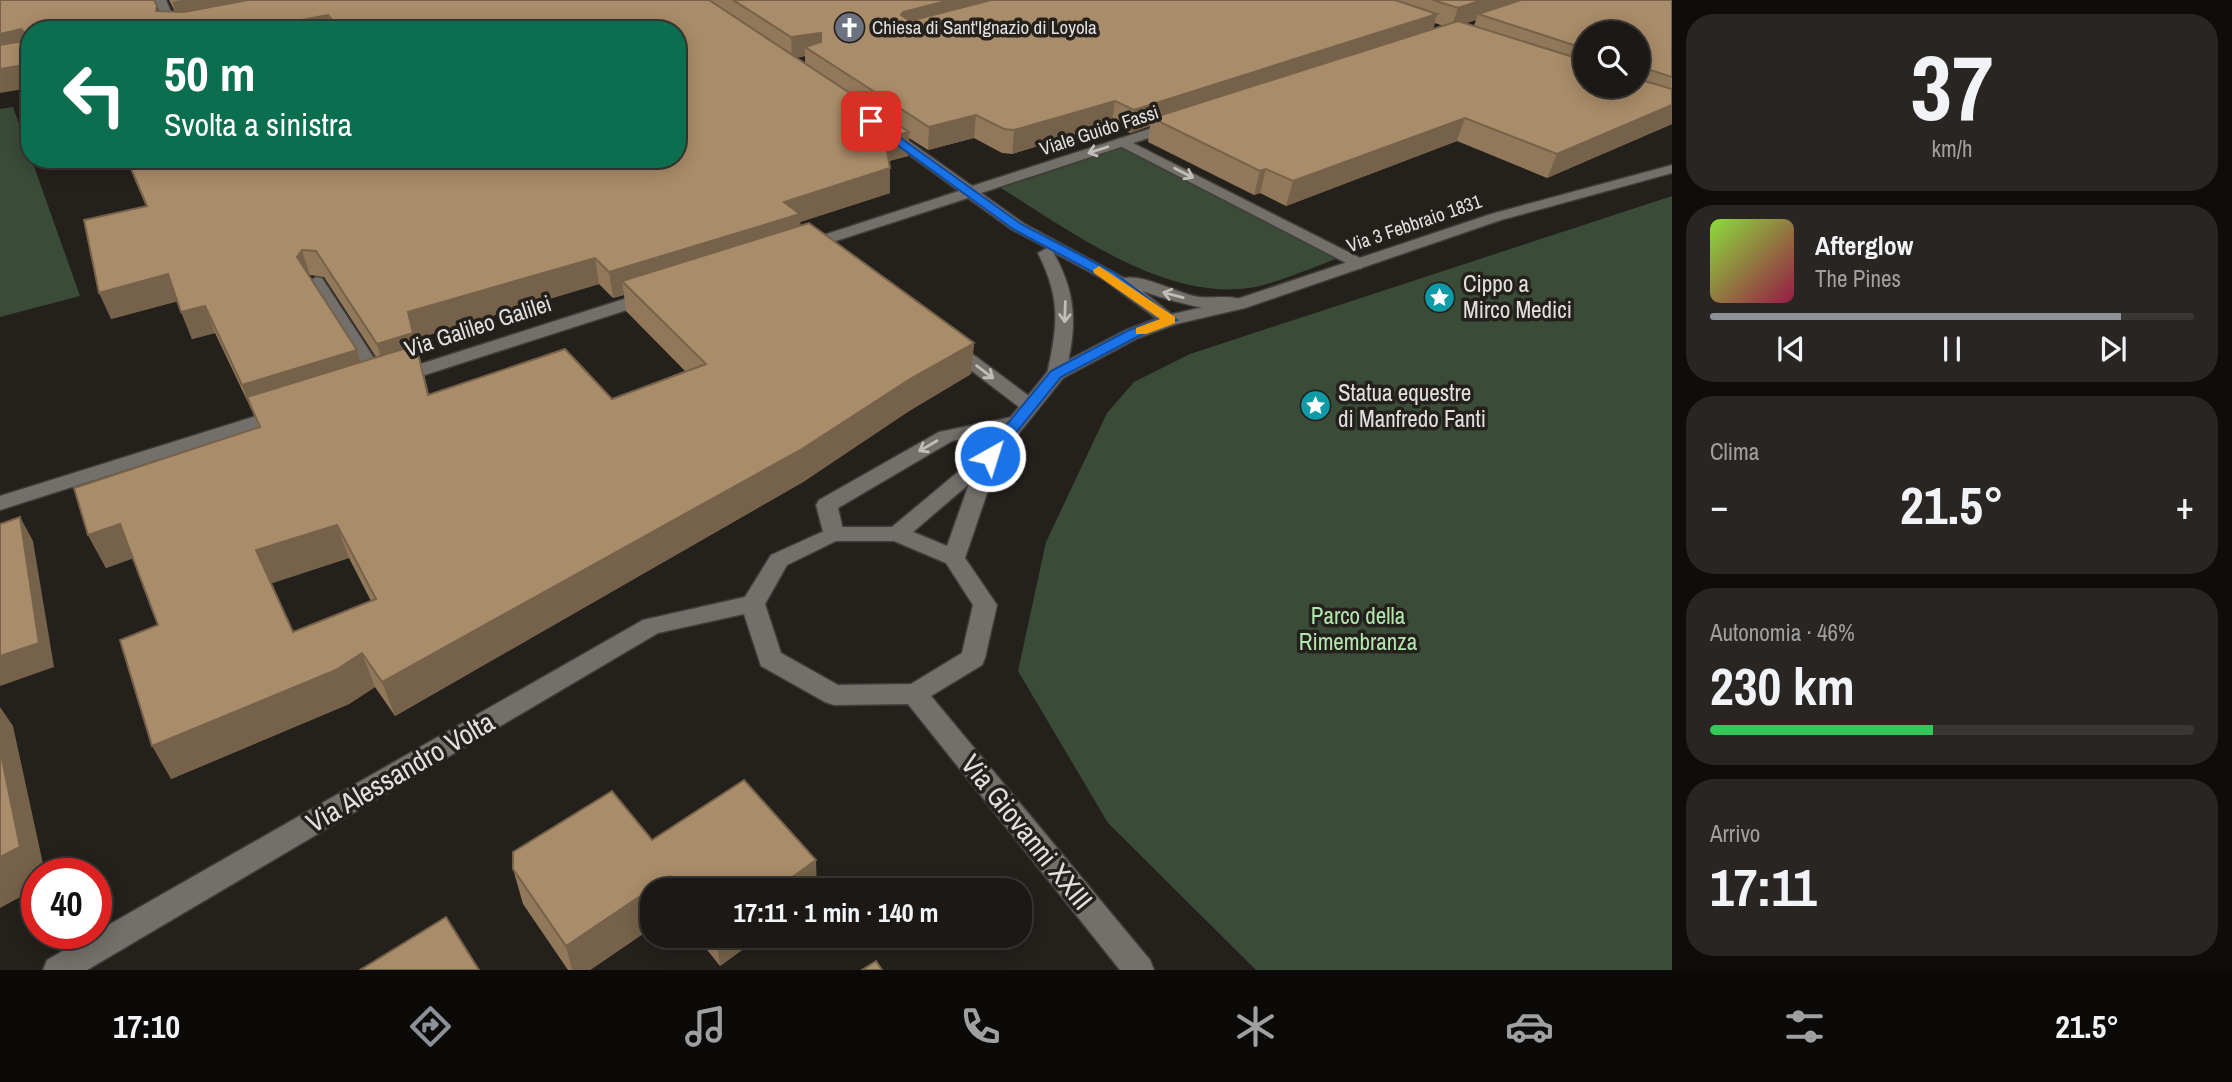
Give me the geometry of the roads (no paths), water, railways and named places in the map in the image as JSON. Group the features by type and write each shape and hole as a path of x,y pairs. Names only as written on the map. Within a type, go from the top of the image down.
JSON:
{"street":[{"path":"160,0 169,21"},
{"name":"Viale Guido Fassi","path":"971,193 1189,121"},
{"path":"878,126 1017,226 1046,253 1109,290 1170,320"},
{"path":"1124,142 1360,264"},
{"name":"Via 3 Febbraio 1831","path":"1170,320 1239,304 1496,217 1672,169"},
{"path":"787,252 971,193"},
{"path":"1017,226 1109,275 1170,320"},
{"path":"813,244 834,259"},
{"path":"1046,253 1062,280 1067,309 1056,374"},
{"path":"1109,275 1196,302 1239,304"},
{"name":"Via Galileo Galilei","path":"316,282 375,385 669,290"},
{"path":"897,534 990,456 1056,374 1132,334 1170,320"},
{"path":"930,332 1030,406"},
{"path":"0,503 303,408"},
{"path":"833,534 827,505 946,436 1017,422"},
{"path":"954,558 990,456"},
{"path":"833,534 897,534 954,558 985,605 973,658 915,694 834,695 770,659 753,604 779,560 833,534"},
{"name":"Via Alessandro Volta","path":"58,970 652,626 753,604"},
{"name":"Via Giovanni XXIII","path":"915,694 1139,970"}],"place":[{"name":"Chiesa di Sant'Ignazio di Loyola","path":"849,27"},
{"name":"Cippo a Mirco Medici","path":"1440,297"},
{"name":"Statua equestre di Manfredo Fanti","path":"1315,406"}],"park label":[{"name":"Parco della Rimembranza","path":"1358,629"}]}
